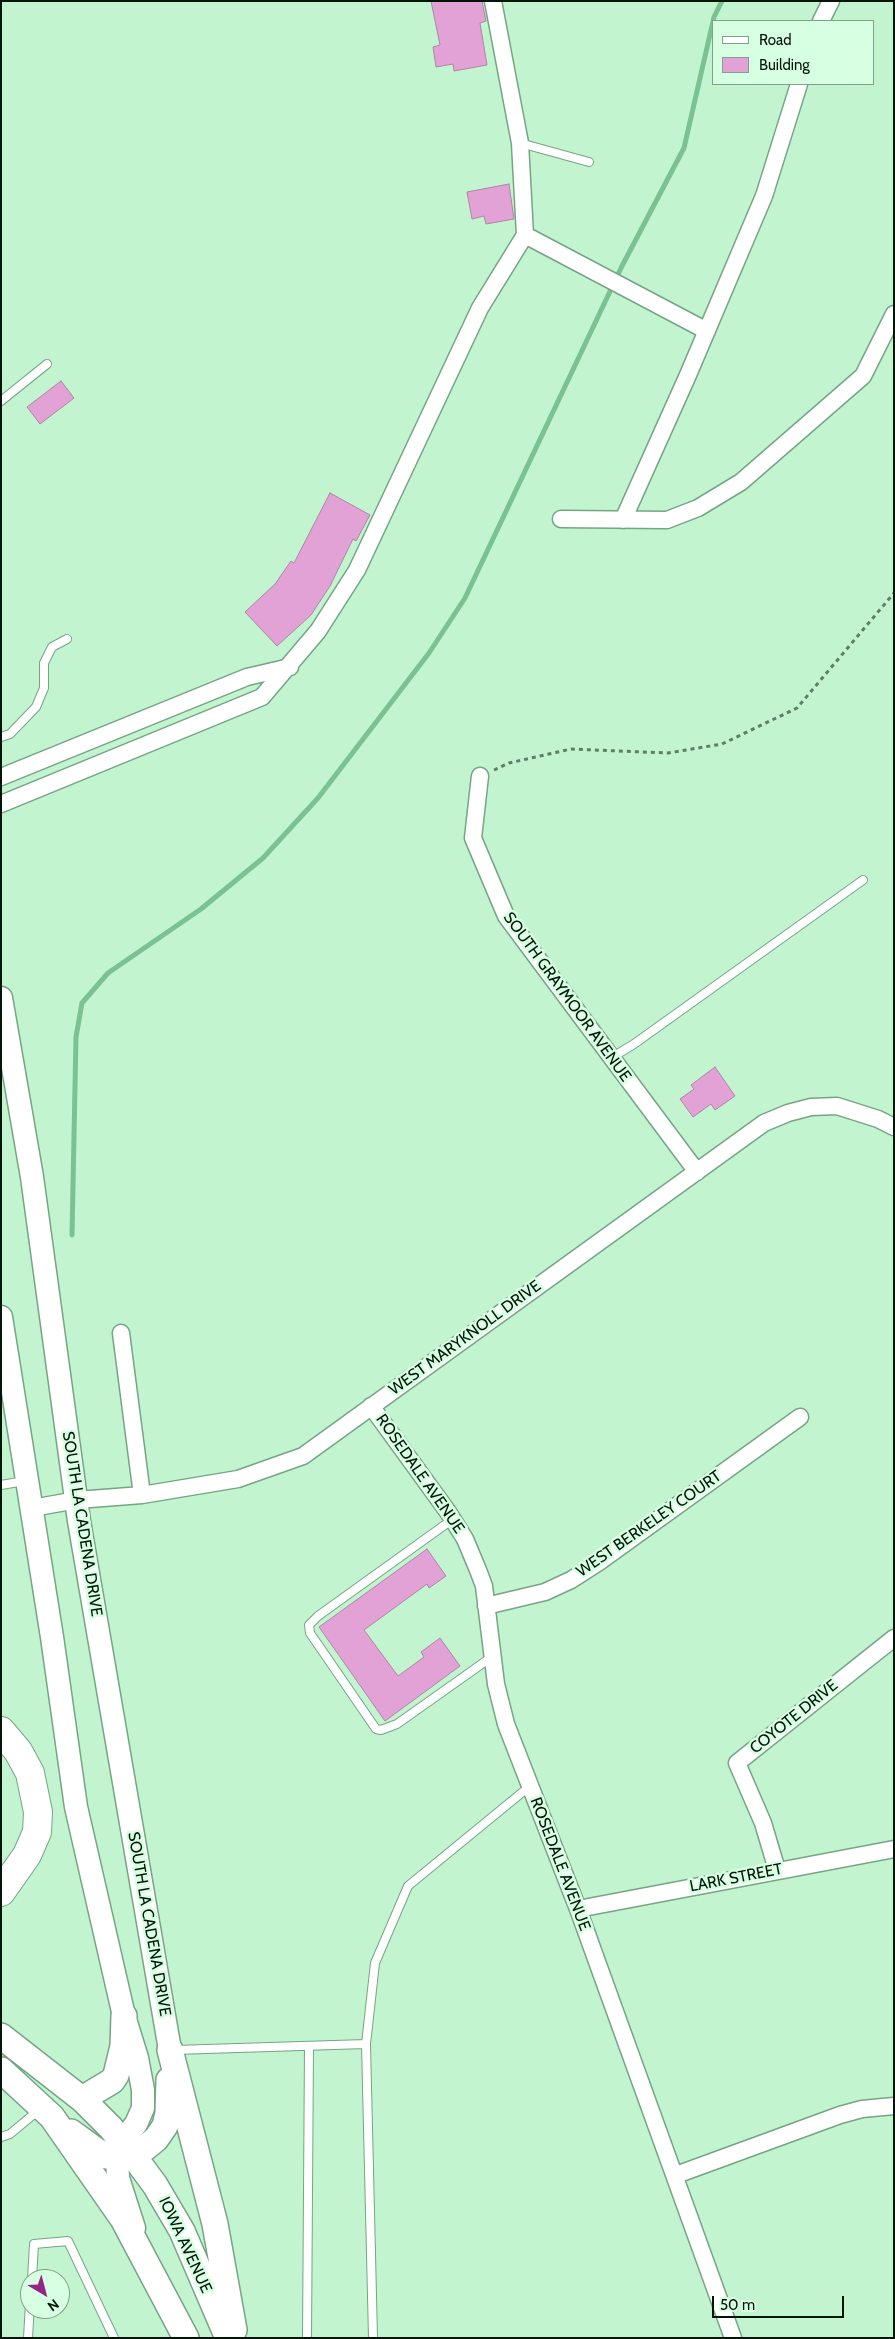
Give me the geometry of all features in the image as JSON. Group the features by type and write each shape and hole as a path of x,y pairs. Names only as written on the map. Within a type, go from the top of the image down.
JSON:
{"highway":[{"path":"1,1731 18,1752 30,1774 38,1812 36,1832 27,1856 1,1892"}],"main road":[{"name":"SOUTH LA CADENA DRIVE","path":"1,998 32,1177 76,1500 170,2050"},
{"path":"1,1318 32,1508 76,1806 124,2016 137,2058 143,2090 143,2108 124,2150 118,2178 142,2253"},
{"path":"82,2098 112,2081 116,2075 123,2046 124,2016"},
{"name":"IOWA AVENUE","path":"1,2036 82,2098 124,2150 155,2184 182,2231 228,2338"},
{"path":"1,2070 47,2112 97,2152 107,2156 124,2150 145,2148 156,2139 165,2126 168,2113 170,2050"},
{"path":"170,2050 215,2224 235,2338"},
{"path":"47,2112 123,2219 186,2338"}],"street":[{"path":"1,804 262,697 290,667 318,631 357,570 480,308 525,235 520,143 493,1"},
{"path":"822,20 832,1"},
{"path":"623,520 707,331 764,196 799,85"},
{"path":"525,235 707,331"},
{"path":"561,519 667,520 698,508 741,482 863,376 894,314"},
{"path":"1,777 247,677 290,667"},
{"name":"SOUTH GRAYMOOR AVENUE","path":"480,776 473,838 506,916 697,1172"},
{"name":"WEST MARYKNOLL DRIVE","path":"32,1508 76,1500 142,1496 238,1480 303,1456 764,1123 788,1113 811,1107 837,1106 878,1119 894,1127"},
{"path":"121,1333 142,1496"},
{"name":"ROSEDALE AVENUE","path":"371,1406 453,1519 465,1539 478,1570 484,1586 496,1684 506,1724 578,1909 676,2175 733,2338"},
{"name":"WEST BERKELEY COURT","path":"486,1606 545,1592 571,1580 600,1562 800,1416"},
{"name":"COYOTE DRIVE","path":"777,1870 763,1823 737,1763 894,1638"},
{"name":"LARK STREET","path":"578,1909 894,1849"},
{"path":"676,2175 840,2115 894,2106"}],"lane":[{"path":"520,143 589,162"},
{"path":"1,401 47,364"},
{"path":"1,738 10,734 36,707 44,688 44,663 52,647 67,639"},
{"path":"611,1058 634,1044 863,880"},
{"path":"1,1485 27,1480"},
{"path":"453,1519 318,1616 309,1625 310,1632 376,1729 381,1730 397,1724 492,1656"},
{"path":"373,2338 366,2044 374,1963 408,1886 530,1786"},
{"path":"170,2050 366,2044"},
{"path":"307,2338 309,2046"},
{"path":"1,2137 10,2134 47,2112"},
{"path":"33,2269 34,2244 68,2241 114,2338"},
{"path":"28,2338 29,2319"}],"path":[{"path":"480,776 509,763 571,749 668,753 722,744 797,708 894,594"}],"building":[{"path":"431,1 482,1 486,21 480,23 487,65 454,71 453,64 436,67 433,47 440,45"},
{"path":"509,184 514,219 486,224 484,216 472,219 467,192"},
{"path":"61,381 74,398 40,424 27,407"},
{"path":"330,493 370,515 356,541 353,539 330,586 311,615 277,646 245,612 275,584 291,561 294,563"},
{"path":"715,1067 735,1096 715,1110 711,1104 693,1117 680,1099 694,1089 691,1085"},
{"path":"427,1549 446,1576 429,1588 427,1584 364,1630 398,1676 424,1657 421,1652 440,1638 460,1666 385,1721 319,1627"}],"waterway":[{"path":"713,20 722,1"},
{"path":"72,1235 76,1037 82,1003 108,973 201,909 263,858 318,798 429,653 465,598 622,266 684,148 712,26"}]}
